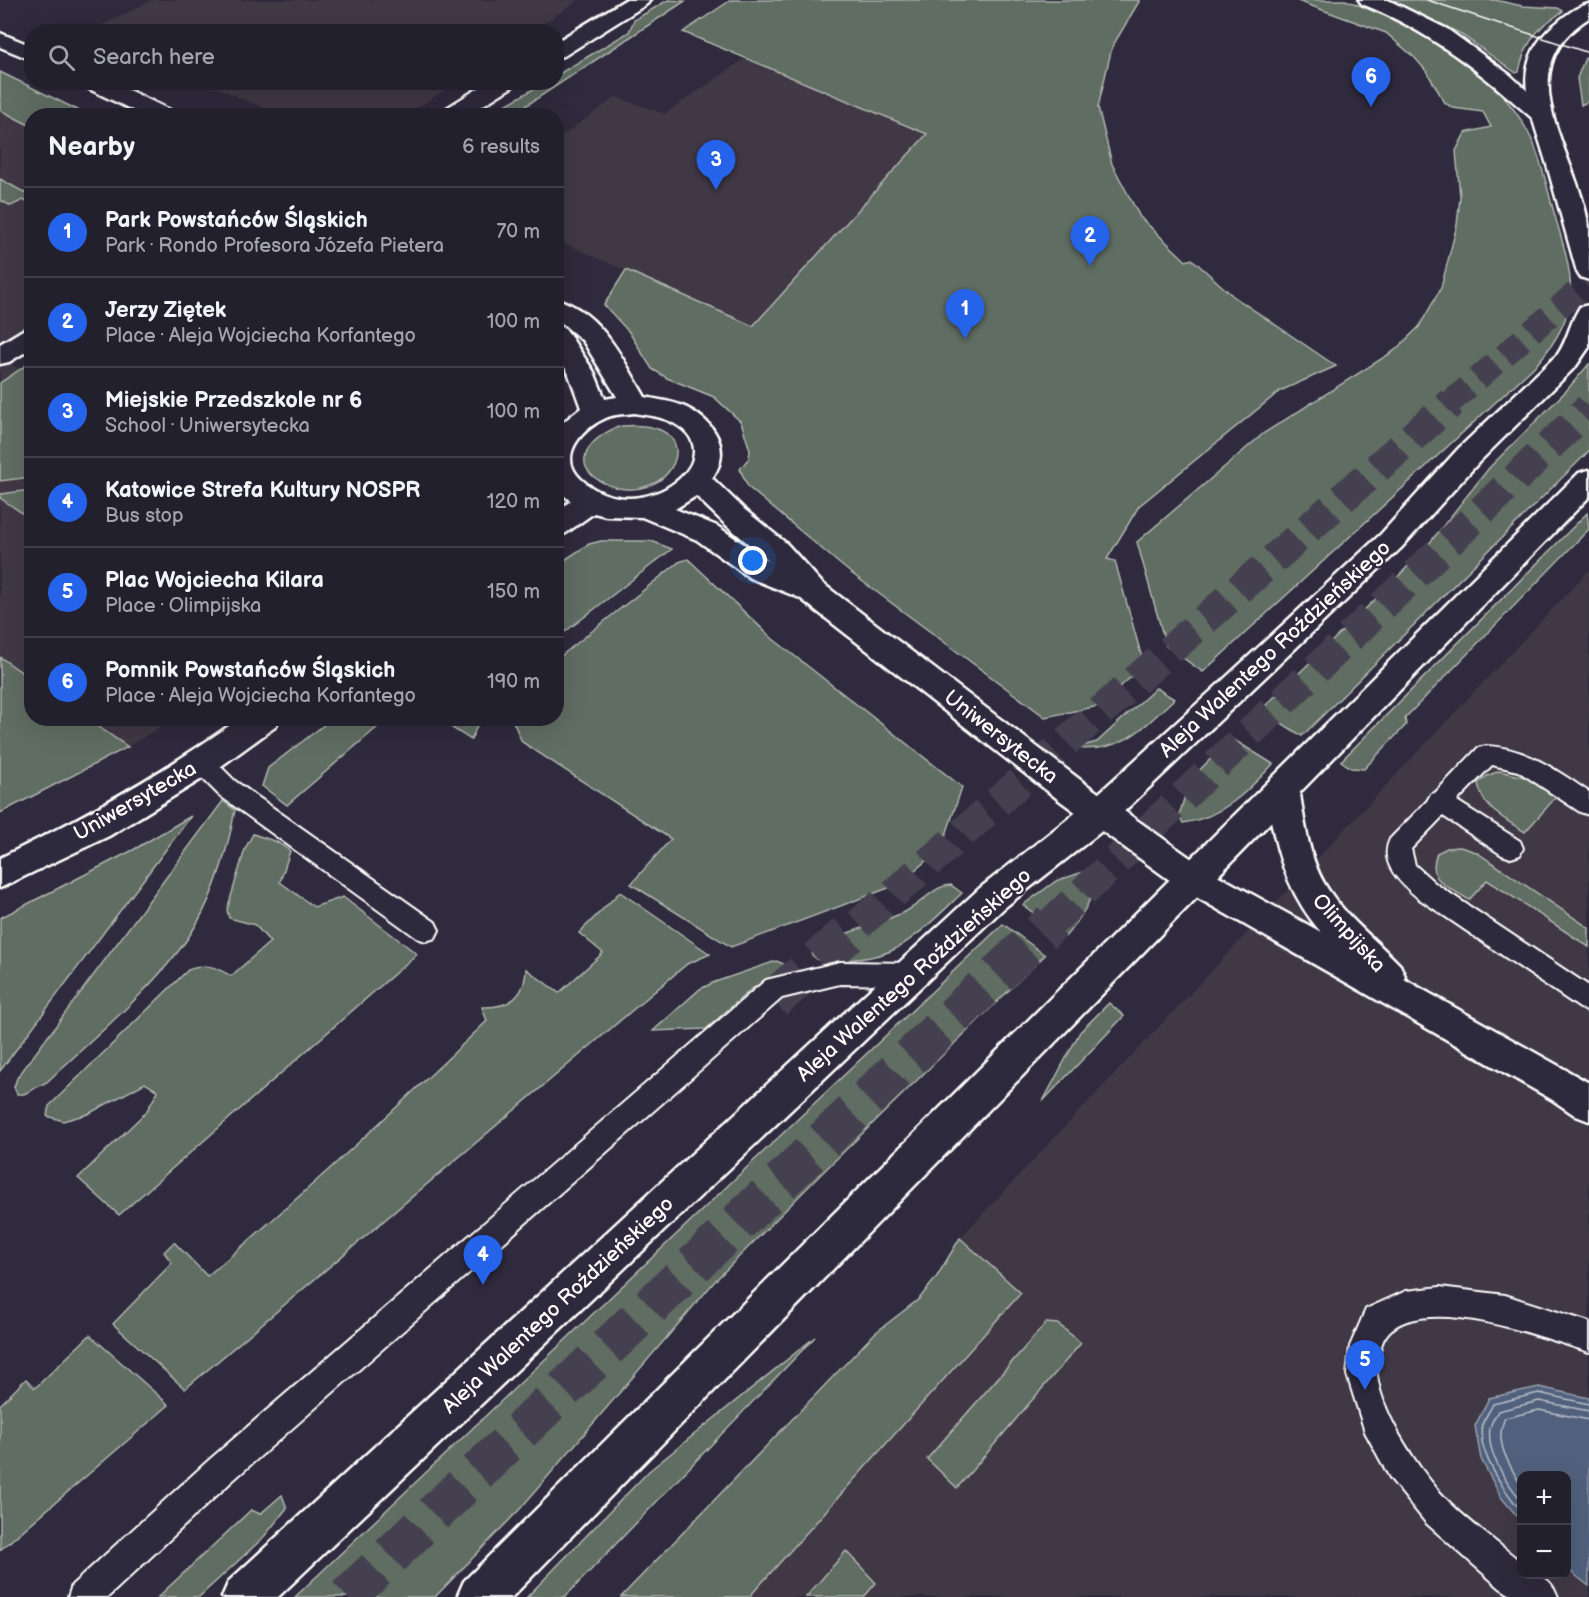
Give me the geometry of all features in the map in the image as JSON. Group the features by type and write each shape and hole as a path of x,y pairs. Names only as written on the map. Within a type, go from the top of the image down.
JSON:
{"main road":[{"path":"564,46 640,0"},
{"path":"1369,0 1411,18 1461,46 1485,63 1541,114"},
{"path":"1589,10 1555,34 1541,56 1536,83 1541,114 1553,143 1589,272"},
{"path":"0,39 24,49"},
{"path":"110,90 147,108"},
{"path":"463,108 491,90"},
{"path":"1553,143 1580,167"},
{"path":"564,310 581,324 601,348 635,404"},
{"name":"Aleja Walentego Roździeńskiego","path":"245,1597 914,974 992,898 1100,813 1391,542 1469,455 1566,360 1579,342 1589,313"},
{"path":"0,356 24,341"},
{"path":"564,346 581,372 596,412"},
{"path":"564,437 580,421 596,412 614,406 635,404 661,406 690,419 707,438 710,447 707,465 698,481 677,497 644,507 609,506 590,501 564,487"},
{"path":"480,1597 1589,480"},
{"name":"Uniwersytecka","path":"698,481 735,517 777,551 812,591 1100,813 1194,879"},
{"path":"564,520 590,501"},
{"name":"Uniwersytecka","path":"644,507 707,533 760,570 812,591"},
{"name":"Uniwersytecka","path":"0,874 97,826 202,763 253,726"},
{"name":"Olimpijska","path":"1283,788 1288,823 1300,865 1305,880 1320,907 1412,1000"},
{"name":"Olimpijska","path":"1194,879 1412,1000 1564,1087 1589,1104"}],"lane":[{"path":"1589,805 1515,759 1498,754 1486,755 1439,801 1399,846 1398,858 1404,872 1427,891 1589,1000"},
{"path":"202,763 227,788 426,930"},
{"path":"1439,801 1511,848"},
{"path":"84,1597 229,1464 775,988 840,973 914,974"},
{"path":"1542,1597 1512,1576 1437,1512 1401,1467 1376,1421 1362,1375 1365,1346 1377,1320 1406,1306 1440,1302 1505,1310 1589,1337"}],"shaded area":[{"path":"152,0 579,0 543,24 105,24"},
{"path":"744,59 928,133 753,327 564,243 564,134 616,97 665,114"},
{"path":"0,72 24,84 24,90 37,90 74,108 24,108 24,349 6,361 24,373 24,726 162,726 100,763 0,813"},
{"path":"223,90 444,90 417,108 263,108"},
{"path":"1589,570 1589,1597 621,1597 875,1333 919,1299 936,1278 960,1238"}],"green space":[{"path":"668,0 685,1 564,81 564,71 629,32 634,20"},
{"path":"731,0 1140,0 1112,47 1098,107 1112,164 1140,217 1186,261 1192,259 1233,296 1336,366 1280,391 1139,506 1107,559 1115,561 1144,665 1099,706 1045,717 847,570 748,487 740,469 749,458 750,450 741,422 714,397 667,378 652,369 629,332 604,305 626,270 753,326 927,134 683,32"},
{"path":"1295,0 1345,0 1422,33 1467,62 1505,99 1521,120 1540,160 1567,259 1570,277 1568,310 1552,345 1537,364 1203,672 1166,646 1137,542 1264,433 1394,351 1419,327 1441,288 1457,225 1460,197 1456,151 1465,133 1491,127 1483,112 1453,108 1445,103 1427,72 1415,58 1386,33"},
{"path":"1391,0 1495,0 1522,6 1558,8 1563,11 1535,35 1522,59 1519,72 1516,73 1459,33"},
{"path":"1585,58 1589,59 1589,101 1581,105 1577,78"},
{"path":"0,72 24,84 24,90 37,90 74,108 24,108 24,122 0,110"},
{"path":"532,90 550,90 523,108 500,108"},
{"path":"0,179 24,192 24,200 11,206 0,200"},
{"path":"1589,364 1589,451 1302,736 1261,710 1428,545 1489,468 1566,391"},
{"path":"24,367 24,478 0,481 0,383"},
{"path":"622,426 652,427 669,436 676,449 674,463 663,477 647,486 626,489 602,482 591,474 586,466 585,458 588,449 602,435"},
{"path":"24,491 24,514 0,498 1,494"},
{"path":"1587,513 1589,529 1405,718 1406,725 1364,769 1351,768 1341,761"},
{"path":"601,541 651,541 672,549 564,633 564,560 589,544"},
{"path":"688,559 773,639 962,787 942,847 899,884 731,947 631,884 671,839 522,742 515,726 564,726 564,653 679,562"},
{"path":"0,657 24,674 24,726 97,726 128,747 0,813"},
{"path":"1156,688 1174,699 1141,729 1118,743 1105,747 1074,748 1097,742"},
{"path":"323,726 379,726 287,805 262,786 268,768"},
{"path":"449,726 477,726 471,740"},
{"path":"1231,738 1273,764 1233,802 1210,815 1183,823 1179,816 1189,781"},
{"path":"1499,771 1528,778 1557,796 1525,832 1489,807 1480,792 1478,783"},
{"path":"223,801 235,810 228,843 212,893 188,938 140,995 47,1082 24,1094 17,1094 14,1087 17,1078"},
{"path":"191,816 0,1071 0,918 133,850"},
{"path":"253,834 277,842 290,851 280,882 314,907 343,897 417,954 119,1215 78,1178 146,1112 158,1091 145,1083 88,1114 63,1121 47,1116 49,1106 188,970 210,967 231,976 270,942 255,925 229,918 227,910 245,849"},
{"path":"1460,847 1476,852 1589,928 1589,947 1487,880 1469,900 1447,887 1434,871 1437,853 1447,848"},
{"path":"1092,869 1097,870 1097,875 1089,901 1065,937 1023,905 1056,881"},
{"path":"951,885 962,893 923,929 897,948 879,955 848,960 818,960 812,955 813,948 824,942 897,916 914,907 939,888"},
{"path":"620,892 710,954 687,964 185,1389 113,1324 172,1263 164,1252 174,1242 207,1276 349,1151 487,1021 482,1007 508,1003 514,999 522,987 526,969 559,993 603,953 579,933"},
{"path":"1003,924 1045,955 715,1281 520,1509 435,1597 295,1597"},
{"path":"776,961 784,964 785,969 750,990 706,1029 653,1031 700,989"},
{"path":"1109,1003 1124,1016 1043,1101 1080,1032"},
{"path":"960,1238 1021,1293 749,1597 621,1597 875,1333 919,1299 936,1278"},
{"path":"1046,1323 1058,1324 1081,1343 957,1488 927,1459"},
{"path":"90,1335 169,1405 0,1550 0,1405 26,1379 35,1388"},
{"path":"815,1337 565,1597 527,1597 649,1471"},
{"path":"282,1495 287,1508 263,1538 199,1597 158,1597 251,1510 260,1514"},
{"path":"846,1551 876,1583 864,1597 806,1597"}],"water":[{"path":"1539,1387 1589,1398 1589,1586 1571,1572 1571,1471 1517,1471 1517,1516 1501,1497 1481,1459 1475,1426 1489,1398"}],"tunnel":[{"path":"1450,403 1589,281"},
{"path":"859,924 1452,402"},
{"path":"1050,924 1589,408"},
{"path":"773,1000 861,922"},
{"path":"347,1597 1052,922"}],"tram line":[{"path":"1427,0 1589,53"}],"place":[{"name":"Pomnik Powstańców Śląskich","path":"1371,107"},
{"name":"Miejskie Przedszkole nr 6","path":"716,190"},
{"name":"Jerzy Ziętek","path":"1090,266"},
{"name":"Park Powstańców Śląskich","path":"965,339"},
{"name":"Katowice Strefa Kultury NOSPR","path":"483,1285"},
{"name":"Plac Wojciecha Kilara","path":"1365,1390"}]}
